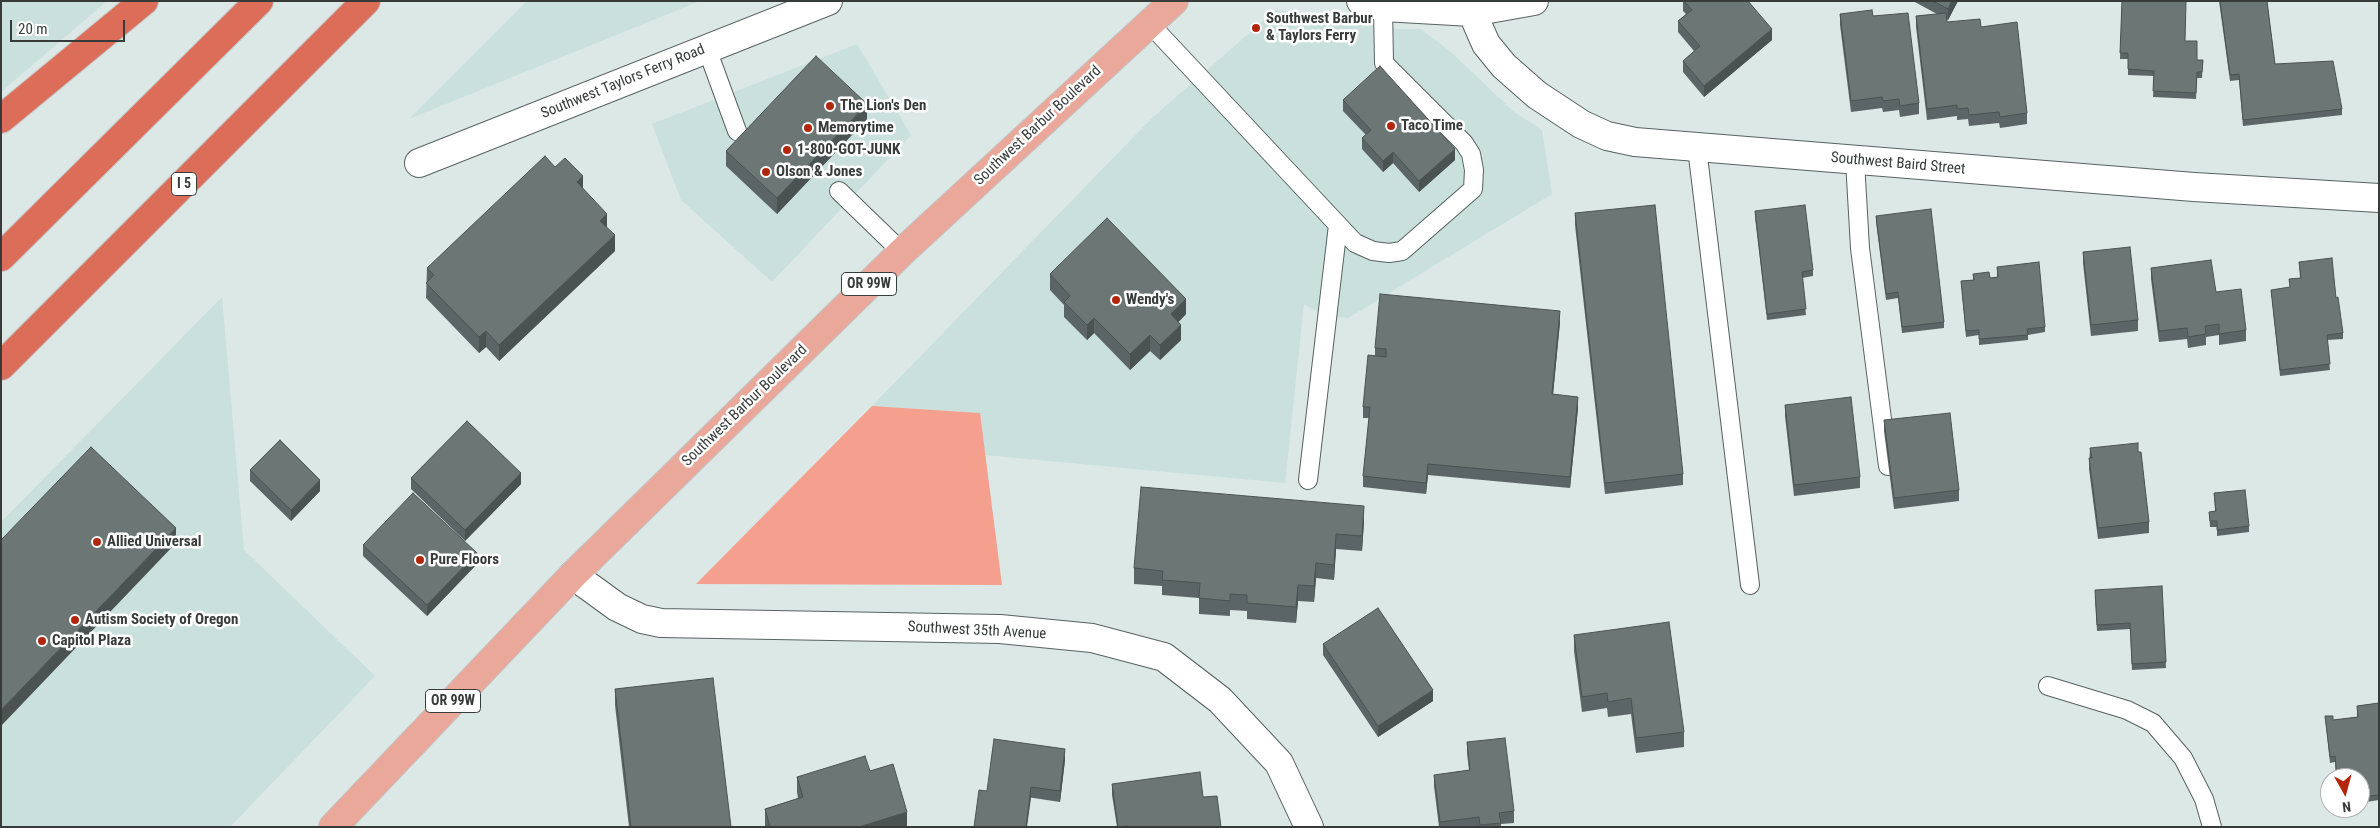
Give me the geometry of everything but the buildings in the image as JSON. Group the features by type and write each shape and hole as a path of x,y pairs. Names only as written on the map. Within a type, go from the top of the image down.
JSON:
{"highway":[{"path":"1,119 144,1"},
{"path":"1,257 259,1"},
{"name":"I 5","path":"1,366 366,1"}],"main road":[{"name":"Southwest Barbur Boulevard","path":"333,827 573,575 902,252 1174,1"}],"street":[{"name":"Southwest Taylors Ferry Road","path":"418,163 828,1"},
{"path":"1372,4 1472,12 1534,1"},
{"name":"Southwest Baird Street","path":"1472,12 1486,44 1504,66 1537,95 1581,124 1607,136 1635,142 2210,189 2379,198"},
{"name":"Southwest 35th Avenue","path":"573,575 617,607 642,619 661,623 1000,629 1092,638 1164,657 1220,700 1279,764 1309,827"}],"lane":[{"path":"1149,23 1355,243 1372,251 1402,251 1473,189 1474,170 1471,154 1467,148 1384,63 1372,4"},
{"path":"707,48 737,131"},
{"path":"1697,148 1750,585"},
{"path":"1855,161 1860,248 1888,466"},
{"path":"838,192 902,252"},
{"path":"1308,480 1338,225"},
{"path":"2048,686 2127,710 2153,724 2183,758 2204,799 2212,827"}],"path":[{"path":"1256,28 1260,33"}],"shaded area":[{"path":"1,1 107,1 1,92"},
{"path":"527,1 700,1 409,119"},
{"path":"1276,10 1399,29 1421,29 1451,52 1514,112 1542,130 1552,194 1348,318 1325,316 1304,304 1285,483 985,455 979,413 872,406 1153,117"},
{"path":"857,44 911,135 772,282 681,200 652,124"},
{"name":"Capitol Plaza","path":"222,297 244,550 375,676 230,827 1,827 1,522"},
{"path":"872,406 980,413 1002,585 696,584"}],"place":[{"name":"Southwest Barbur & Taylors Ferry","path":"1256,28"},
{"name":"The Lion's Den","path":"830,106"},
{"name":"Taco Time","path":"1391,126"},
{"name":"Memorytime","path":"808,128"},
{"name":"1-800-GOT-JUNK","path":"787,150"},
{"name":"Olson & Jones","path":"766,172"},
{"name":"Wendy's","path":"1116,300"},
{"name":"Allied Universal","path":"97,542"},
{"name":"Pure Floors","path":"420,560"},
{"name":"Autism Society of Oregon","path":"75,620"},
{"name":"Capitol Plaza","path":"42,641"}]}
